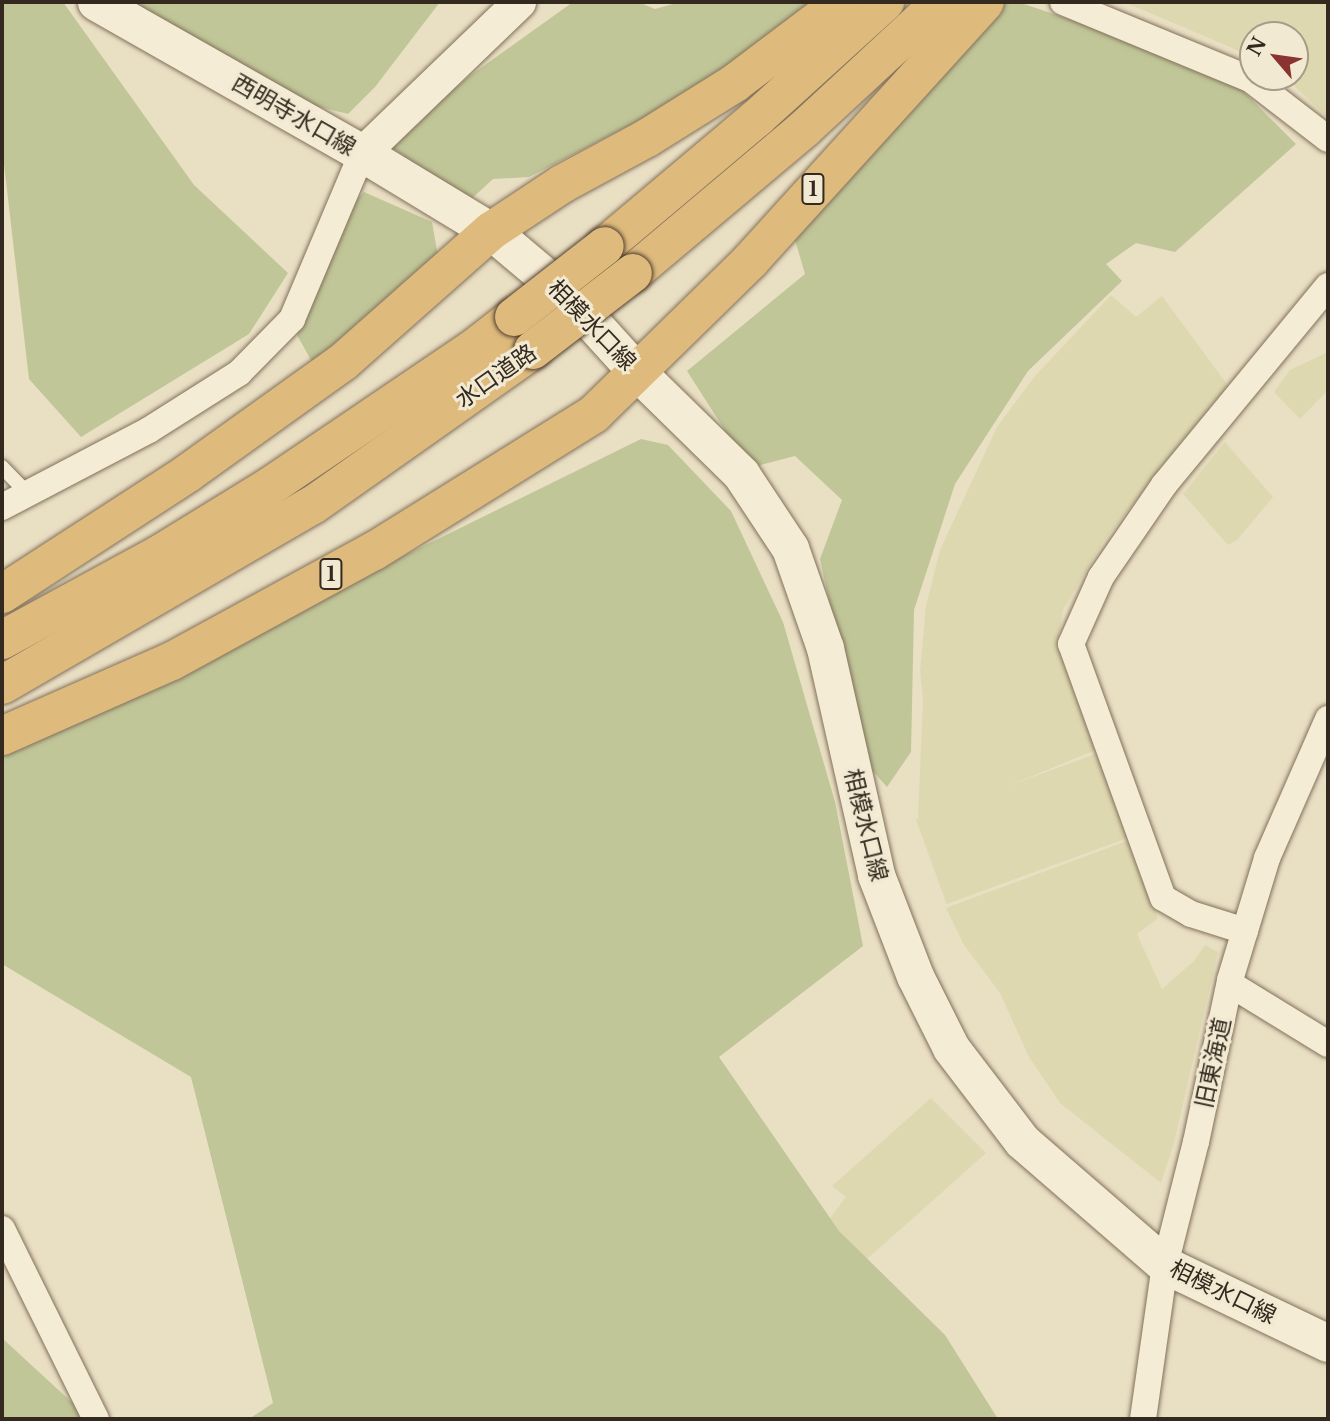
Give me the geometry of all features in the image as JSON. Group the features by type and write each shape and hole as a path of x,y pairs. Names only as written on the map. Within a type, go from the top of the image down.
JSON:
{"highway":[{"path":"2,594 188,472 343,362 491,231 562,184 647,138 736,83 842,2"},
{"name":"水口道路","path":"2,640 160,554 269,487 477,346 605,246 757,118 885,2"},
{"name":"水口道路","path":"2,685 313,505 533,350 634,273 804,129 942,2"},
{"name":"1","path":"2,736 172,661 373,551 594,414 751,260 985,2"}],"main road":[{"name":"西明寺水口線","path":"96,2 362,153 491,231"},
{"name":"相模水口線","path":"491,231 567,295 636,371 741,474 790,548 825,648 876,875 915,976 951,1048 1022,1141 1165,1265 1328,1343"}],"street":[{"path":"2,507 149,430 239,373 292,319 362,153 519,2"},
{"path":"1063,2 1091,6 1250,79 1328,139"},
{"path":"1245,931 1191,914 1163,898 1071,644 1101,577 1164,485 1328,286"},
{"name":"旧東海道","path":"1143,1419 1165,1265 1196,1142 1230,984 1267,858 1328,719"},
{"path":"1230,984 1328,1044"},
{"path":"2,1230 96,1419"}],"lane":[{"path":"2,467 28,494"}],"shaded area":[{"path":"1124,2 1328,2 1328,118 1300,91 1309,91 1309,21 1239,21 1239,51"},
{"path":"1111,295 1136,317 1162,296 1232,391 1163,466 1103,542 1063,610 1057,645 1098,749 921,822 918,817 923,701 920,671 926,606 940,550 997,427 1035,376"},
{"path":"1328,352 1328,390 1300,419 1274,392 1290,370"},
{"path":"1225,442 1273,497 1237,540 1228,545 1183,494"},
{"path":"1101,752 1132,837 947,904 916,819"},
{"path":"1127,841 1156,908 1157,919 1137,934 1162,989 1194,961 1205,945 1218,952 1174,1143 1161,1183 1060,1103 1029,1057 1000,993 964,945 946,908"},
{"path":"931,1098 986,1153 857,1268 819,1233 846,1197 832,1186"}],"green space":[{"path":"2,2 63,2 194,185 288,273 249,334 81,437 29,379 2,147"},
{"path":"130,2 440,2 375,87 348,114 308,104"},
{"path":"573,2 638,2 655,9 680,2 822,2 722,78 529,177 493,179 467,203 386,143 471,75"},
{"path":"1001,2 1018,2 1223,71 1239,87 1239,91 1243,91 1296,144 1175,252 1136,243 1106,264 1122,281 1028,371 955,484 914,610 911,752 887,787 864,761 820,559 842,500 795,456 749,468 687,371 805,274 793,233"},
{"path":"364,192 432,222 439,262 312,362 297,335 342,215"},
{"path":"641,439 668,445 731,511 783,622 835,802 863,946 719,1057 839,1231 945,1335 998,1419 249,1419 273,1403 191,1077 2,964 2,745 172,670"},
{"path":"2,1338 90,1419 2,1419"}]}
